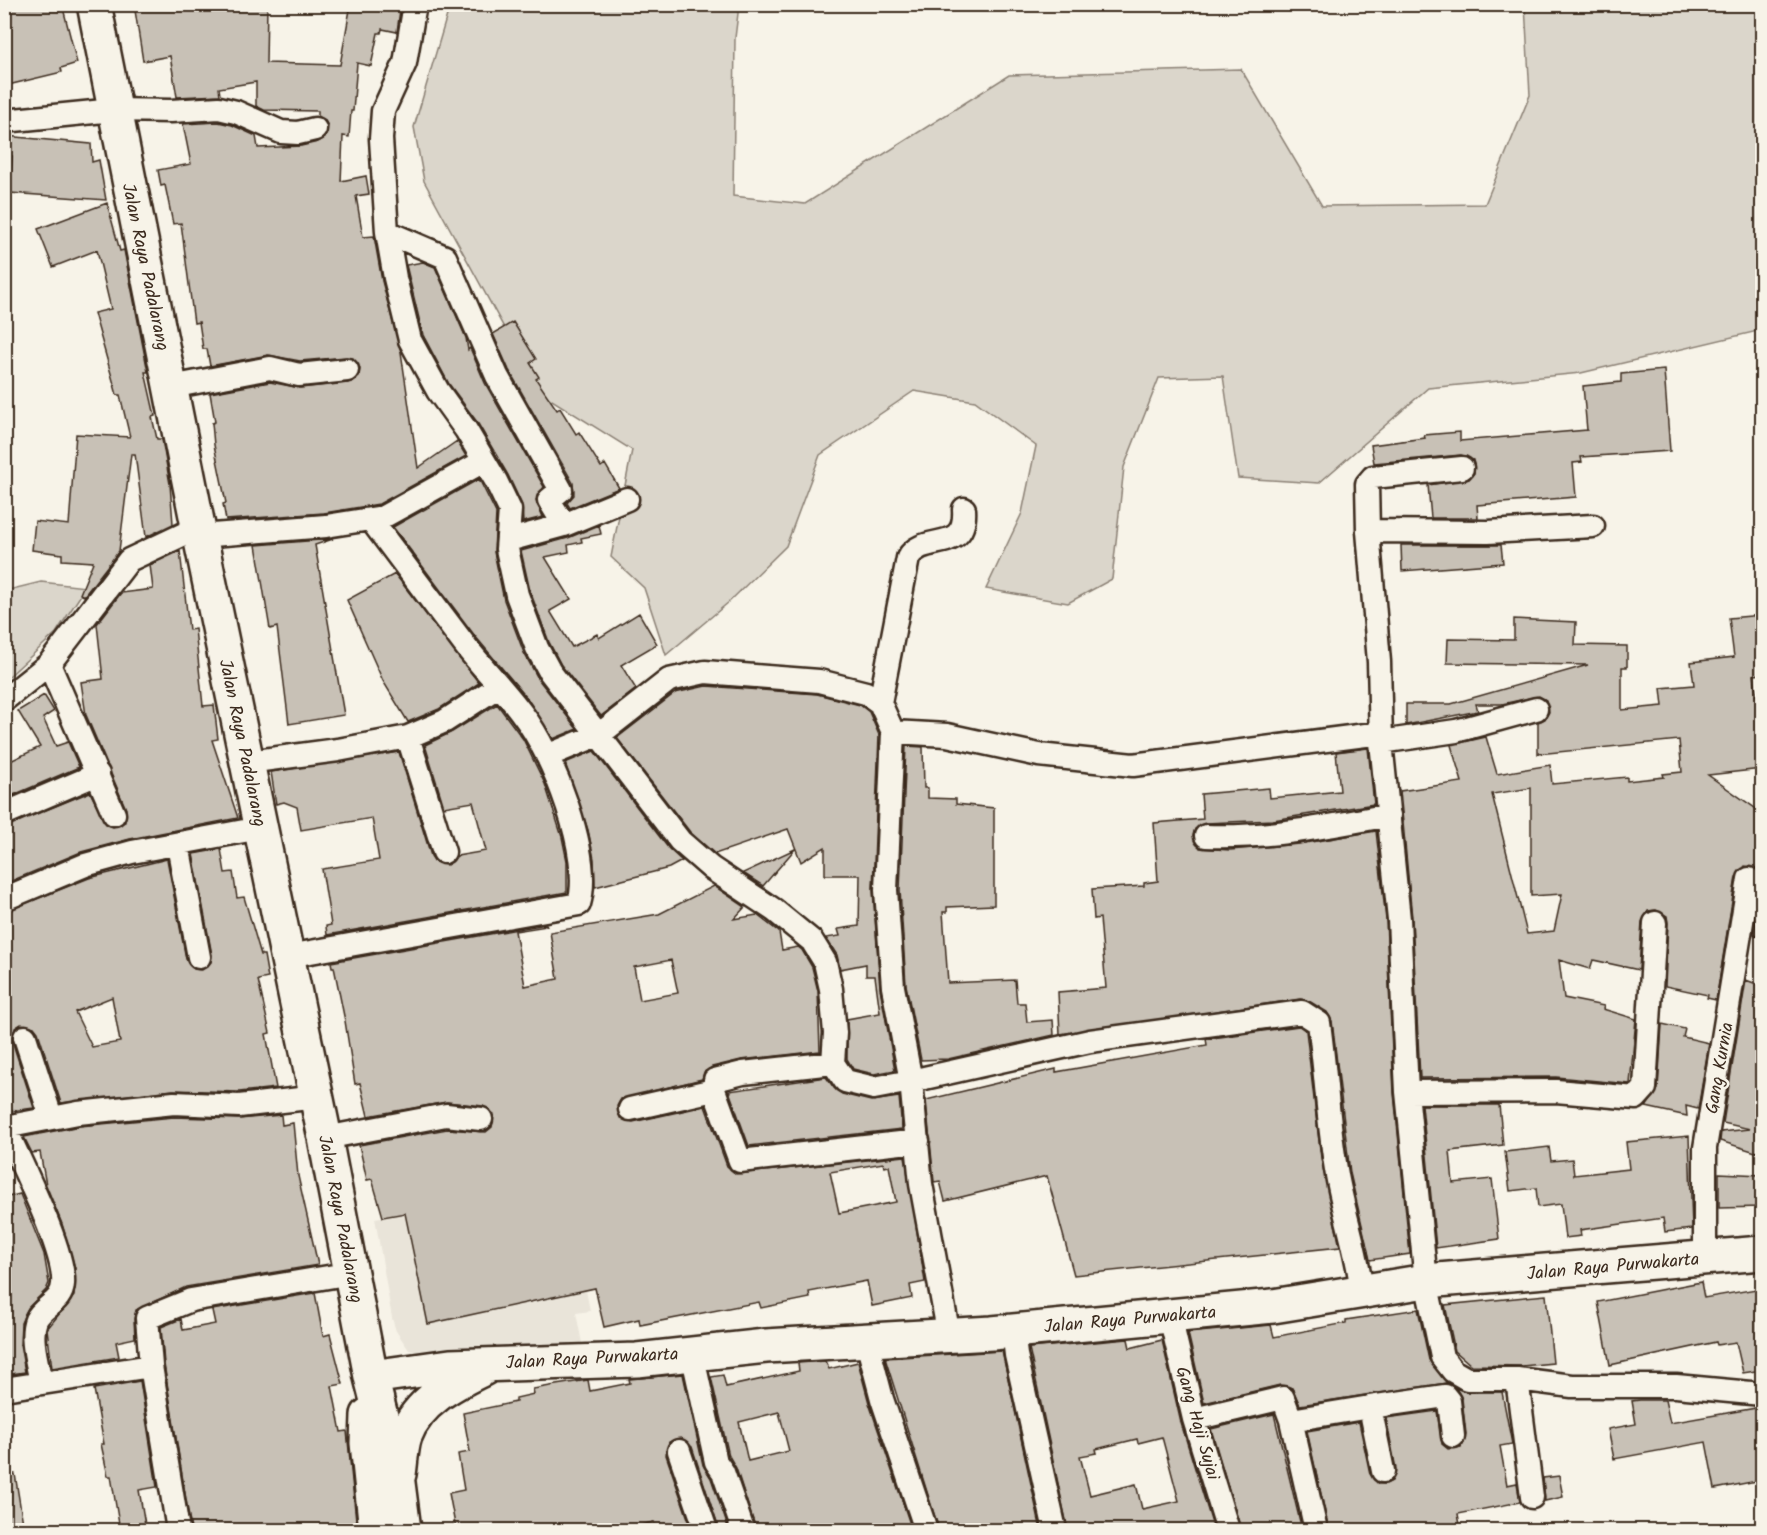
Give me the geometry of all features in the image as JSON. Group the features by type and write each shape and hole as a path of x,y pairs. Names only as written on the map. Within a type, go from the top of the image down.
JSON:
{"highway":[{"name":"Jalan Raya Padalarang","path":"94,4 199,532 317,1096 370,1377 398,1483 404,1530"},
{"name":"Jalan Raya Purwakarta","path":"370,1377 422,1369 495,1363 637,1360 766,1346 949,1336 1274,1306 1426,1281 1762,1253"},
{"name":"Jalan Raya Purwakarta","path":"398,1483 405,1436 425,1406 448,1386 495,1363"},
{"name":"Jalan Raya Padalarang","path":"370,1377 367,1443 376,1530"}],"street":[{"path":"415,4 405,63 383,111 381,139 387,232 410,340 433,382 484,461 510,510 507,549 517,595 537,648 555,681 600,734 680,841 711,868 774,910 812,940 825,962 831,988 835,1033 833,1064 845,1081 874,1088 1090,1041 1306,1014 1318,1023 1336,1173 1360,1271 1362,1293"},
{"path":"4,122 114,110 219,108 236,112 281,132 298,133 315,129"},
{"path":"387,232 445,257 497,376 561,490 549,500 564,525"},
{"path":"171,387 270,368 299,375 347,369"},
{"path":"4,700 49,664 129,560 199,532 370,520 397,511 484,461"},
{"path":"1462,468 1371,478 1367,484 1368,531 1379,662 1381,737 1399,919 1407,1092 1426,1281 1442,1357 1447,1364 1467,1379 1518,1379 1572,1386 1645,1385 1762,1394"},
{"path":"508,540 564,525 627,499"},
{"path":"880,703 908,558 919,546 940,543 960,532 964,524 963,509"},
{"path":"288,956 579,904 584,887 579,849 564,794 536,734 466,647 370,520"},
{"path":"1368,531 1488,532 1593,526"},
{"path":"49,664 114,814"},
{"path":"547,756 600,734 669,680 705,672 819,681 866,693 880,703 893,732 886,890 893,987 911,1081 921,1184 949,1336"},
{"path":"247,762 338,750 408,737 445,721 499,686"},
{"path":"893,732 947,735 1039,755 1133,765 1381,737 1456,731 1536,710"},
{"path":"408,737 444,852"},
{"path":"4,814 98,774"},
{"path":"1206,836 1263,836 1389,815"},
{"path":"4,899 85,865 132,852 260,828"},
{"path":"178,845 199,957"},
{"name":"Gang Kurnia","path":"1705,1259 1705,1148 1749,879"},
{"path":"1407,1092 1556,1091 1636,1098 1645,1088 1655,923"},
{"path":"25,1037 51,1117"},
{"path":"833,1064 720,1077 715,1080 714,1090 741,1161 918,1141"},
{"path":"630,1109 714,1090"},
{"path":"41,1383 34,1329 37,1318 57,1302 63,1286 61,1266 31,1185 5,1126 51,1117 174,1103 239,1106 317,1096"},
{"path":"325,1138 446,1115 481,1119"},
{"path":"178,1530 151,1366 147,1318 182,1306 191,1300 352,1273"},
{"name":"Gang Haji Sujai","path":"1170,1316 1194,1419 1228,1530"},
{"path":"1013,1330 1016,1355 1055,1530"},
{"path":"867,1342 882,1399 926,1530"},
{"path":"692,1353 697,1387 716,1462 723,1472 743,1530"},
{"path":"4,1389 151,1366"},
{"path":"1518,1379 1532,1497"},
{"path":"1291,1420 1445,1396 1449,1401 1453,1436"},
{"path":"1194,1419 1283,1398 1291,1420 1316,1530"},
{"path":"1370,1407 1383,1471"},
{"path":"679,1451 706,1530"}],"shaded area":[{"path":"450,5 739,5 735,38 733,196 805,204 1009,75 1241,69 1322,206 1485,204 1530,95 1525,5 1762,5 1762,330 1581,373 1428,388 1319,483 1238,478 1223,376 1159,378 1124,467 1112,579 1068,603 986,589 1022,513 1036,446 975,401 914,391 820,455 786,546 729,602 666,655 644,588 611,557 632,450 539,392 424,181 414,127"},
{"path":"41,582 86,587 56,633 5,680 4,591"},
{"path":"553,1189 569,1202 590,1311 576,1313 583,1348 432,1357 409,1350 396,1331 392,1318 375,1218"}],"building":[{"path":"4,4 62,4 77,63 61,68 62,72 4,86"},
{"path":"134,4 267,4 266,63 340,65 351,4 394,4 393,9 400,10 397,32 382,29 381,33 378,33 371,66 357,63 349,137 343,136 341,181 366,176 369,194 356,196 363,237 374,236 382,281 401,352 418,468 457,441 466,456 379,504 324,513 226,520 223,504 226,503 214,445 212,423 215,422 210,393 270,382 300,388 348,383 359,376 360,368 353,358 346,357 300,361 268,355 210,366 207,349 203,349 199,322 194,323 181,223 173,224 165,185 161,186 158,170 191,164 183,124 218,122 232,125 256,136 258,148 301,146 318,142 325,138 328,126 324,119 318,116 318,111 264,110 256,106 256,82 219,88 220,95 177,97 170,56 143,61"},
{"path":"5,136 91,144 92,162 99,160 106,200 10,193 12,156 5,156"},
{"path":"107,203 120,251 124,250 148,372 145,372 155,416 152,417 157,439 162,439 170,484 173,524 146,537 135,454 131,454 119,551 84,596 80,594 93,562 62,560 62,554 32,550 35,521 69,525 76,434 130,437 120,395 117,395 94,313 111,309 97,250 53,267 38,229"},
{"path":"423,262 435,267 466,338 468,350 470,348 485,383 544,487 536,500 543,517 523,522 522,505 508,475 477,422 449,384 423,335 406,265"},
{"path":"513,322 536,359 530,363 539,377 536,379 557,410 560,408 576,434 579,432 601,467 605,464 619,488 570,508 567,503 574,495 573,483 509,370 493,334"},
{"path":"1664,370 1670,451 1581,457 1582,462 1573,463 1576,497 1477,505 1478,518 1431,518 1428,485 1469,479 1474,473 1473,460 1461,455 1374,463 1371,445 1425,438 1424,435 1460,432 1460,441 1587,430 1583,386 1621,382 1621,374"},
{"path":"479,479 496,513 494,552 504,600 524,653 539,680 577,729 553,739 527,698 475,636 393,527"},
{"path":"599,525 601,534 581,538 582,542 568,545 569,552 545,557 571,599 550,611 572,647 597,634 599,638 639,613 657,644 621,665 636,689 601,716 561,665 549,642 530,591 521,551 568,538"},
{"path":"333,539 315,545 344,715 289,724 277,627 270,629 256,545"},
{"path":"1401,545 1501,545 1503,563 1402,571"},
{"path":"180,551 189,630 195,629 203,706 214,705 218,739 212,740 238,818 130,839 81,852 4,884 4,827 90,792 106,824 113,827 125,822 126,809 86,715 81,682 103,679 97,624 121,593 153,589 150,565"},
{"path":"395,574 479,683 439,709 408,722 383,681 347,600"},
{"path":"1762,615 1762,674 1754,675 1760,727 1762,727 1762,769 1708,775 1762,813 1762,875 1757,868 1745,866 1736,877 1716,1000 1707,998 1708,995 1665,986 1667,916 1656,910 1648,911 1642,922 1639,970 1593,960 1590,969 1559,960 1564,998 1604,1006 1603,1009 1636,1019 1630,1084 1556,1077 1420,1078 1412,918 1400,791 1462,782 1451,745 1486,737 1497,774 1550,765 1552,784 1627,777 1627,781 1664,777 1663,774 1682,772 1679,740 1538,754 1538,722 1545,719 1549,712 1546,700 1539,696 1502,704 1476,704 1478,711 1406,725 1406,704 1451,704 1588,665 1447,663 1448,639 1514,640 1514,619 1576,622 1575,645 1627,646 1627,667 1622,667 1622,710 1663,706 1661,688 1694,685 1691,662 1734,657 1729,618","holes":["1531,788 1531,896 1562,894 1554,931 1527,934 1492,794"]},
{"path":"706,686 817,694 860,705 869,712 879,735 873,890 880,988 895,1070 874,1074 853,1069 847,1059 847,1019 880,1013 875,976 866,976 866,964 840,969 837,955 826,938 840,936 838,929 859,926 860,875 825,875 825,847 801,862 788,829 715,854 690,832 617,738 675,693"},
{"path":"44,695 54,711 43,718 56,746 68,742 79,767 4,799 4,764 40,747 18,711"},
{"path":"497,704 523,739 545,784 567,861 567,892 327,935 326,926 331,925 322,869 379,860 372,818 301,830 297,807 284,802 276,804 271,772 399,752 431,856 435,862 447,865 457,856 486,851 473,802 444,807 425,745 452,732"},
{"path":"906,746 923,747 924,788 928,788 928,798 956,799 956,804 994,808 994,905 947,907 947,912 943,912 948,983 1015,980 1017,1003 1025,1003 1027,1022 1053,1020 1054,1035 948,1059 921,1060 906,985 900,890"},
{"path":"1368,748 1374,804 1273,820 1206,823 1195,829 1193,836 1200,848 1230,850 1299,844 1376,831 1386,920 1394,1093 1410,1254 1370,1260 1350,1173 1332,1021 1327,1012 1309,1001 1300,999 1060,1034 1058,992 1106,988 1100,918 1094,919 1092,889 1144,886 1144,883 1158,881 1154,823 1203,819 1201,794 1269,788 1270,798 1340,791 1336,752"},
{"path":"594,751 669,849 682,861 669,868 595,887 594,859 588,830 565,763"},
{"path":"221,849 225,873 233,872 237,898 244,897 261,955 264,955 268,978 258,980 270,1033 266,1034 276,1088 239,1092 173,1090 61,1103 38,1032 34,1027 21,1024 15,1028 12,1041 34,1108 4,1112 4,912 89,878 167,859 186,959 194,969 202,970 211,962 212,955 193,854","holes":["112,997 120,1042 92,1047 75,1012"]},
{"path":"795,849 763,886 743,873"},
{"path":"1762,875 1762,939 1754,934"},
{"path":"714,886 745,907 734,919 757,915 779,932 782,950 798,947 802,950 812,967 818,991 820,1051 741,1060 712,1067 704,1072 702,1079 621,1099 617,1106 620,1118 633,1122 705,1106 727,1166 736,1174 905,1156 925,1282 910,1285 912,1298 872,1306 867,1281 809,1292 810,1298 761,1308 759,1302 640,1325 639,1319 604,1327 595,1288 428,1324 405,1213 383,1217 372,1179 367,1180 359,1145 447,1129 486,1132 492,1127 494,1114 483,1106 447,1102 368,1116 360,1083 355,1084 345,1021 331,962 546,924 547,926 515,931 525,986 558,979 550,932 659,914","holes":["671,960 678,993 640,1000 634,967","883,1163 884,1167 889,1166 896,1202 839,1213 830,1172"]},
{"path":"1746,980 1762,986 1762,1154 1720,1141 1721,1132 1750,1129 1723,1123"},
{"path":"1662,1024 1685,1029 1683,1037 1709,1043 1698,1109 1686,1106 1687,1116 1646,1107 1658,1089"},
{"path":"1299,1026 1306,1031 1321,1158 1340,1247 1074,1275 1047,1176 945,1201 940,1181 934,1182 926,1100 1056,1069 1056,1072 1207,1045 1206,1039"},
{"path":"826,1077 842,1094 871,1101 899,1097 902,1129 749,1146 729,1091"},
{"path":"1422,1105 1499,1105 1503,1145 1450,1151 1453,1183 1492,1179 1499,1239 1436,1248"},
{"path":"281,1115 282,1125 293,1123 298,1176 318,1265 186,1287 136,1310 135,1338 116,1342 119,1357 52,1368 47,1329 74,1296 75,1268 62,1224 46,1185 40,1152 32,1153 24,1137 80,1126 174,1117 239,1119"},
{"path":"1689,1136 1692,1229 1665,1232 1663,1218 1580,1230 1581,1236 1565,1238 1561,1204 1538,1207 1536,1188 1510,1191 1505,1152 1549,1147 1551,1161 1572,1159 1574,1175 1629,1169 1626,1142"},
{"path":"1719,1173 1762,1175 1762,1207 1719,1208"},
{"path":"20,1194 44,1254 49,1283 46,1290 28,1308 21,1323 20,1344 25,1372 4,1375 4,1303 9,1302 4,1279 4,1198"},
{"path":"1701,1282 1704,1298 1756,1289 1758,1298 1762,1298 1762,1370 1743,1373 1736,1342 1717,1345 1716,1342 1610,1365 1598,1302"},
{"path":"315,1293 323,1336 330,1334 343,1384 332,1386 341,1432 347,1431 357,1530 191,1530 164,1364 161,1327 181,1319 183,1330 215,1324 212,1310"},
{"path":"1546,1295 1553,1363 1522,1366 1471,1365 1455,1351 1445,1305"},
{"path":"1418,1309 1429,1360 1447,1383 1300,1405 1292,1388 1280,1385 1204,1403 1188,1333 1271,1325 1274,1337 1346,1323 1346,1320"},
{"path":"1128,1339 1130,1348 1162,1340 1181,1423 1214,1530 1068,1530 1029,1348","holes":["1162,1437 1179,1501 1142,1509 1136,1484 1090,1495 1080,1456 1097,1453 1096,1449 1137,1439 1138,1443"]},
{"path":"1002,1351 1041,1530 939,1530 885,1358"},
{"path":"825,1361 829,1369 858,1362 869,1403 912,1530 756,1530 736,1468 729,1456 711,1377 723,1375 726,1387 799,1371 798,1363","holes":["779,1412 789,1451 748,1461 739,1422"]},
{"path":"683,1374 703,1465 711,1478 729,1530 719,1530 692,1447 681,1438 669,1442 666,1455 692,1530 656,1530 654,1522 619,1530 456,1530 449,1493 464,1490 458,1454 470,1452 463,1413 516,1402 516,1398 534,1394 533,1389 588,1380 590,1391 630,1383 629,1379"},
{"path":"140,1381 157,1487 139,1490 146,1530 120,1530 111,1476 108,1476 101,1444 104,1444 94,1389"},
{"path":"1456,1388 1467,1392 1502,1392 1512,1444 1500,1446 1507,1485 1517,1483 1520,1502 1458,1514 1461,1530 1329,1530 1307,1431 1359,1422 1370,1474 1378,1484 1386,1484 1392,1481 1396,1469 1386,1418 1437,1411 1442,1444 1448,1449 1461,1447 1466,1434 1462,1399"},
{"path":"1665,1400 1670,1423 1762,1407 1762,1480 1715,1489 1706,1442 1614,1459 1608,1429 1636,1424 1632,1401"},
{"path":"1274,1414 1302,1530 1241,1530 1211,1429"},
{"path":"4,1474 15,1474 24,1530 4,1530"},
{"path":"1559,1476 1563,1497 1545,1501 1543,1478"}]}
